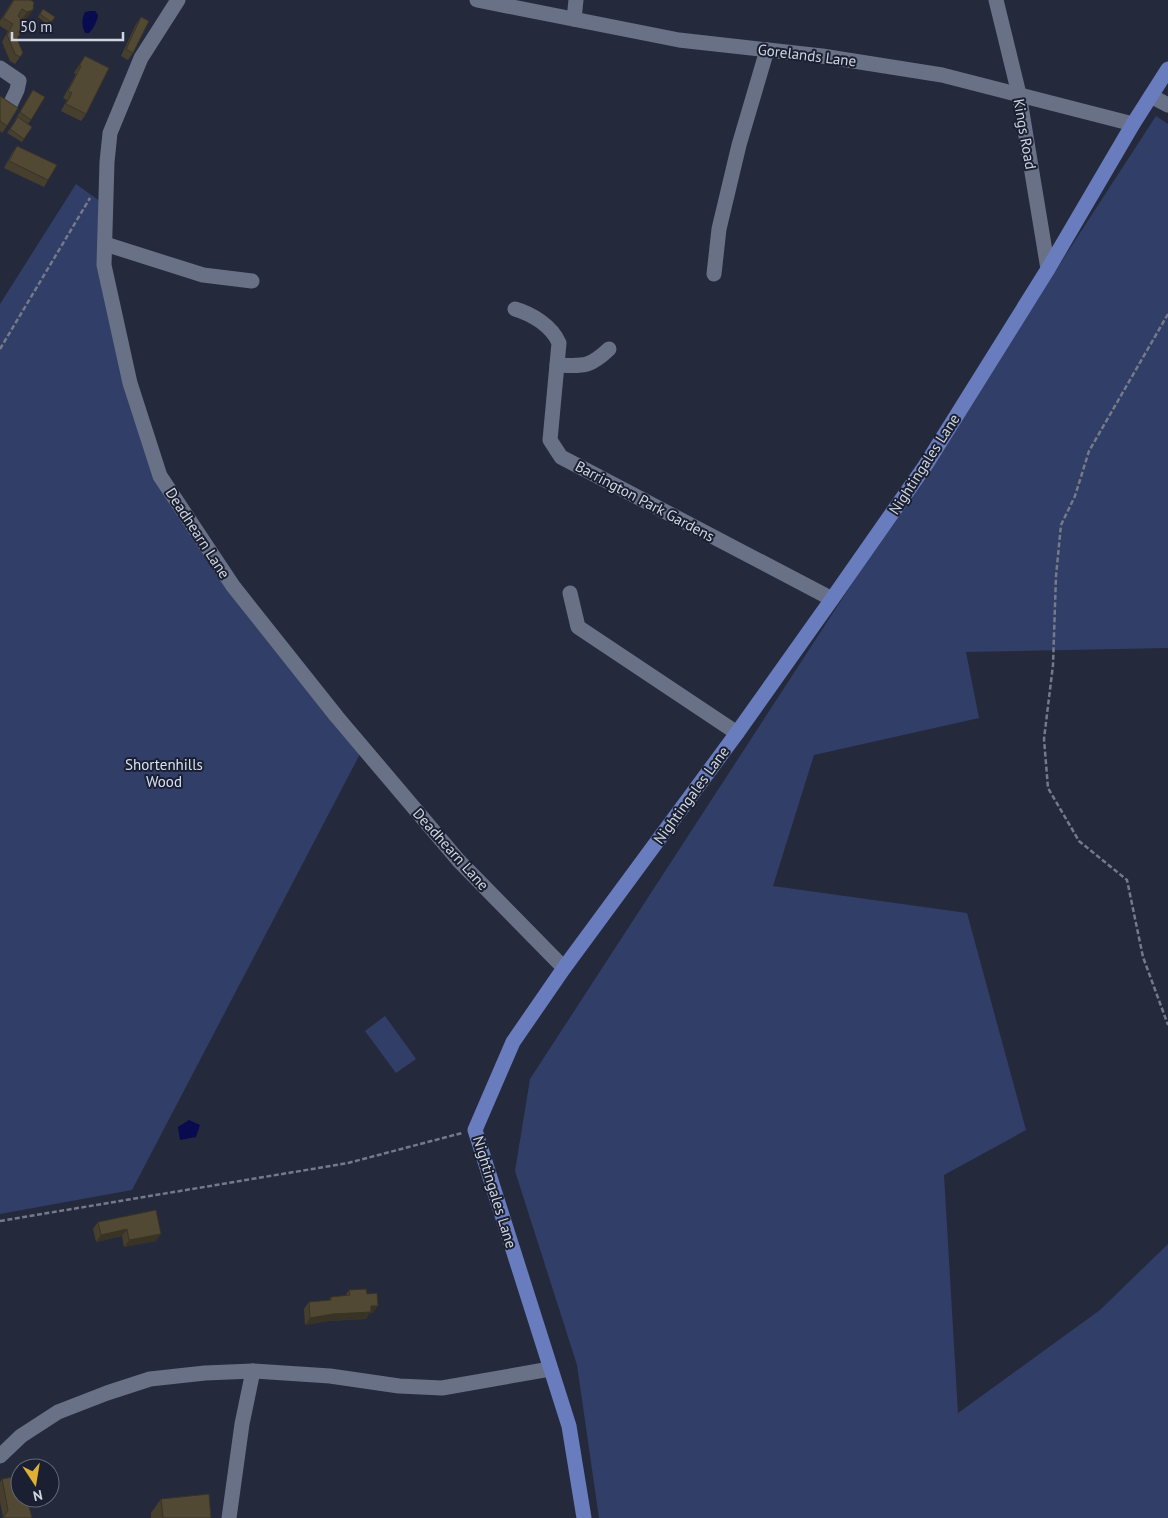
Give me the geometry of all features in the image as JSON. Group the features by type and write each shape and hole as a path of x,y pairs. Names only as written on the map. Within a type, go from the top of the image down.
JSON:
{"main road":[{"name":"Nightingales Lane","path":"584,1518 569,1426 475,1130 513,1042 564,968 737,733 925,466 1048,269 1168,69"}],"street":[{"name":"Deadhearn Lane","path":"178,0 141,58 110,133 107,162 104,265 130,383 160,476 233,586 337,717 458,861 564,968"},
{"name":"Gorelands Lane","path":"477,0 679,40 822,56 942,75 1134,124"},
{"path":"574,19 576,0"},
{"name":"Kings Road","path":"996,0 1019,94 1048,269"},
{"path":"714,274 719,229 739,145 768,50"},
{"path":"0,68 19,81 9,107"},
{"path":"1151,96 1168,105"},
{"path":"105,244 202,275 252,281"},
{"name":"Barrington Park Gardens","path":"515,309 530,314 556,335 559,343 550,440 561,457 832,599"},
{"path":"557,365 582,366 596,362 609,349"},
{"path":"570,593 578,627 737,733"},
{"path":"0,1456 21,1436 58,1412 107,1393 150,1380 205,1373 252,1371 330,1376 399,1386 442,1388 550,1369"},
{"path":"229,1518 242,1424 252,1371"}],"path":[{"path":"0,349 92,196"},
{"path":"1168,314 1089,451 1075,496 1061,525 1056,576 1053,665 1044,739 1048,788 1070,826 1079,841 1127,880 1143,957 1168,1025"},
{"path":"0,1221 348,1163 475,1130"}],"green space":[{"path":"1156,116 1168,124 1168,648 966,652 979,718 814,755 773,886 967,913 1026,1130 944,1175 958,1413 1100,1310 1168,1244 1168,1518 599,1518 577,1365 515,1171 530,1079"},
{"name":"Shortenhills Wood","path":"76,184 101,202 98,267 154,474 210,566 360,754 132,1190 0,1214 0,304"},
{"path":"385,1016 416,1059 396,1073 365,1031"}],"shaded area":[{"path":"95,11 98,15 95,25 89,33 85,33 83,18 85,12"},
{"path":"189,1120 200,1125 196,1137 180,1140 178,1127"}],"building":[{"path":"14,0 30,0 34,2 33,10 27,12 22,9 18,16 27,22 17,39 23,53 20,57 15,54 7,35 13,24 3,18"},
{"path":"43,9 55,17 51,22 40,14"},
{"path":"141,17 149,21 133,53 126,49"},
{"path":"85,56 109,68 86,114 66,104 72,93 68,91"},
{"path":"33,90 45,97 31,120 20,112"},
{"path":"0,96 18,108 7,126 0,121"},
{"path":"18,117 32,127 24,139 10,129"},
{"path":"17,146 57,165 48,180 9,161"},
{"path":"156,1210 161,1234 129,1240 127,1229 101,1235 98,1222"},
{"path":"366,1289 367,1294 377,1293 378,1306 371,1306 371,1312 333,1314 310,1318 309,1302 331,1300 331,1297 350,1295 349,1290"},
{"path":"10,1478 10,1508 30,1508 32,1518 3,1518 8,1510 2,1479"},
{"path":"209,1494 211,1518 163,1518 161,1499"}]}
